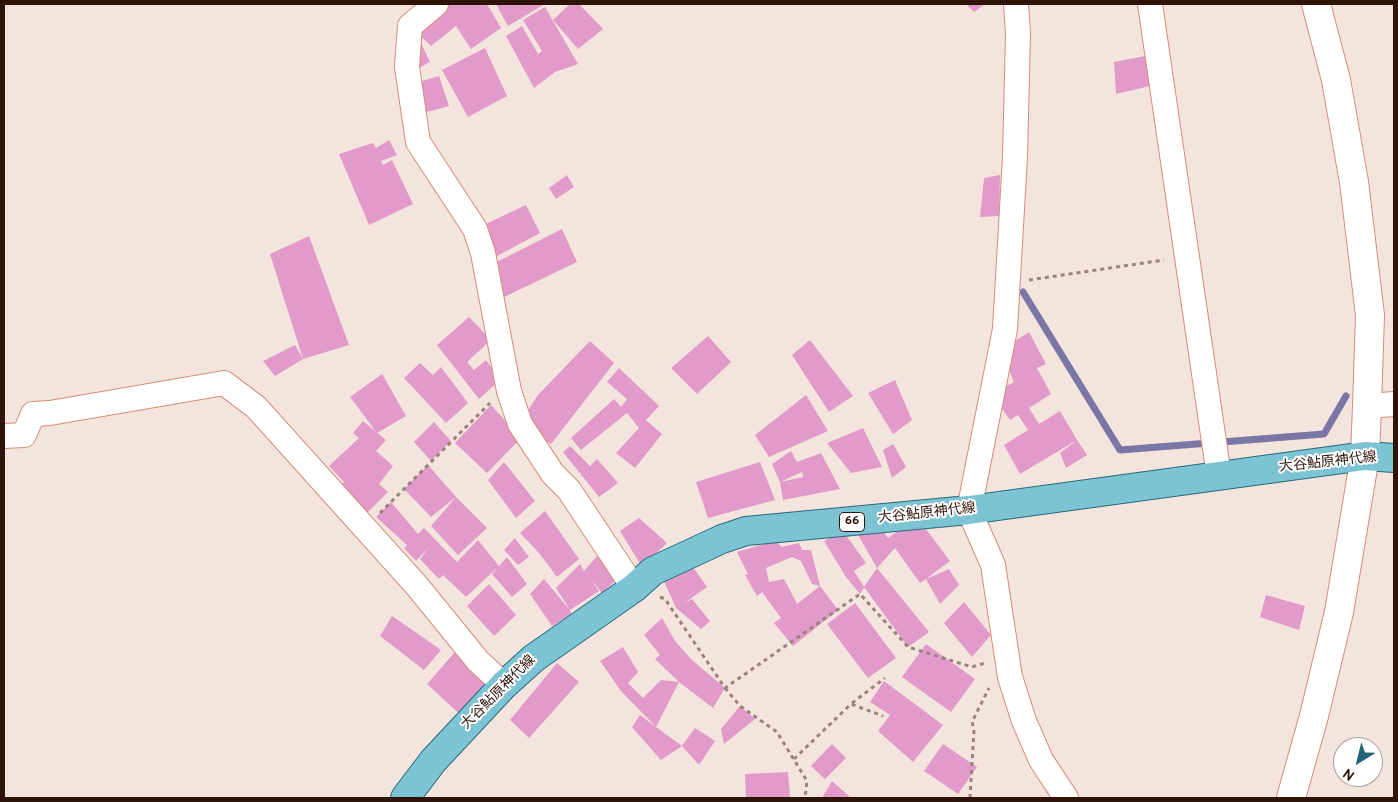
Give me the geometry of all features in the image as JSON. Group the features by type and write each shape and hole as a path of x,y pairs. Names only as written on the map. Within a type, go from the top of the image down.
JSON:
{"main road":[{"name":"大谷鮎原神代線","path":"406,798 434,761 504,685 534,658 634,588 653,572 722,539 746,531 969,510 1365,456 1394,458"}],"street":[{"path":"436,4 410,26 407,67 418,142 474,229 483,253 508,385 520,424 553,474 569,490 634,588"},
{"path":"1016,4 1018,34 1016,110 1009,283 1005,329 969,510 993,565 1010,677 1024,722 1042,760 1066,798"},
{"path":"1150,4 1219,476"},
{"path":"1291,798 1314,716 1338,612 1365,456 1370,314 1354,182 1336,80 1316,4"},
{"path":"4,436 24,435 32,414 50,413 224,384 256,407 427,598 478,661 504,685"},
{"path":"1367,406 1394,404"}],"path":[{"path":"1009,283 1187,256"},
{"path":"365,528 508,385"},
{"path":"634,588 665,599 725,688 740,706 777,732 807,781 805,798"},
{"path":"725,688 860,594 908,648 972,667"},
{"path":"970,798 974,730 972,722 1007,655"},
{"path":"794,759 851,704 885,678"},
{"path":"851,704 883,716"}],"building":[{"path":"440,4 487,4 501,28 471,49 456,26 431,46 410,26"},
{"path":"496,4 545,4 508,26"},
{"path":"570,4 579,4 603,29 578,49 553,20"},
{"path":"966,4 985,4 974,12"},
{"path":"545,7 578,64 555,72 534,88 506,36 522,26 538,54 542,51 523,20"},
{"path":"421,43 430,62 419,68 408,52"},
{"path":"485,48 507,96 468,117 442,70"},
{"path":"1145,56 1150,86 1116,94 1114,62"},
{"path":"439,76 449,106 420,114 415,83"},
{"path":"389,140 397,155 381,161 383,165 392,160 413,204 369,225 339,154 373,143 376,148"},
{"path":"567,175 574,187 556,199 549,188"},
{"path":"1000,175 999,216 980,217 984,178"},
{"path":"526,205 540,233 484,263 469,232"},
{"path":"562,229 577,262 502,298 485,268"},
{"path":"309,236 349,345 303,359 270,254"},
{"path":"469,317 491,340 467,362 474,370 486,360 500,380 479,399 437,345"},
{"path":"1029,332 1046,364 1037,368 1051,394 1029,408 1039,424 1060,411 1077,440 1020,474 1004,445 1028,430 1018,415 1010,420 992,394 1014,382 1001,350"},
{"path":"708,336 731,362 697,394 671,368"},
{"path":"810,340 853,396 829,412 792,355"},
{"path":"590,341 614,363 551,444 520,424 537,396"},
{"path":"295,345 303,359 275,376 263,361"},
{"path":"420,363 433,375 441,367 468,403 446,423 404,378"},
{"path":"619,368 659,406 646,420 662,434 635,468 616,453 639,428 627,413 581,450 571,438 614,399 621,407 627,399 607,382"},
{"path":"382,374 406,416 377,433 350,397"},
{"path":"895,380 912,420 893,434 868,393"},
{"path":"806,395 828,431 769,457 755,435"},
{"path":"491,405 521,438 487,473 455,443"},
{"path":"363,421 386,440 376,451 393,466 379,484 388,492 365,515 340,487 344,482 329,466 359,438 353,433"},
{"path":"434,422 451,441 431,461 414,442"},
{"path":"863,428 882,467 851,473 827,443"},
{"path":"1077,440 1087,455 1066,468 1060,453"},
{"path":"893,444 906,467 892,478 883,450"},
{"path":"570,446 590,466 597,459 618,483 599,497 563,452"},
{"path":"791,451 797,462 821,453 840,489 783,500 780,482 772,464","holes":["802,472 803,477 780,482"]},
{"path":"504,462 535,501 516,518 488,480"},
{"path":"760,462 775,500 708,518 696,482"},
{"path":"428,465 456,497 431,517 404,489"},
{"path":"456,497 487,528 458,555 431,526"},
{"path":"391,502 418,534 424,528 457,562 478,540 499,566 507,557 527,584 512,597 492,574 498,567 466,597 443,575 439,579 420,559 429,547 416,561 404,548 407,545 376,517"},
{"path":"545,511 579,559 557,577 539,553 520,533"},
{"path":"917,517 950,561 920,583 895,548 877,568 858,535 877,522 888,538"},
{"path":"639,518 667,543 642,567 620,531"},
{"path":"843,531 866,563 854,571 864,587 860,594 846,577 824,541"},
{"path":"515,538 529,557 518,565 504,550"},
{"path":"775,541 782,547 799,543 802,550 811,550 820,586 838,610 793,646 774,623 781,618 762,592 757,596 745,575 748,574 737,552","holes":["792,557 801,561 812,584 820,586 797,604 784,579 769,582 766,568"]},
{"path":"598,555 618,578 602,593 590,578 599,591 570,610 556,588 580,564 584,571"},
{"path":"693,567 707,587 683,604 692,599 710,621 701,629 676,608 664,581"},
{"path":"877,568 929,632 908,647 864,587"},
{"path":"949,569 959,585 940,604 926,579"},
{"path":"544,579 570,610 571,614 552,626 530,594"},
{"path":"489,584 516,615 494,636 467,606"},
{"path":"1266,595 1305,606 1299,630 1260,617"},
{"path":"964,602 991,635 972,657 944,623"},
{"path":"855,603 896,658 868,678 827,624"},
{"path":"392,616 441,650 424,670 380,636"},
{"path":"662,618 675,641 692,660 725,688 713,708 679,682 655,659 660,655 644,635"},
{"path":"926,644 975,679 951,712 902,677"},
{"path":"623,647 638,672 628,683 643,698 661,680 679,682 656,727 621,691 600,661"},
{"path":"455,652 492,690 465,719 427,684"},
{"path":"557,663 579,682 529,738 510,720"},
{"path":"884,681 943,725 913,762 878,731 890,715 870,702"},
{"path":"740,706 755,719 724,744 721,729"},
{"path":"640,715 682,746 661,760 632,727"},
{"path":"695,728 715,741 699,765 682,746"},
{"path":"832,744 846,758 825,779 811,766"},
{"path":"943,744 977,767 958,794 924,771"},
{"path":"788,772 790,798 746,798 745,774"},
{"path":"832,781 851,798 822,798"}],"waterway":[{"path":"1023,292 1120,450 1324,434 1346,396"}]}
